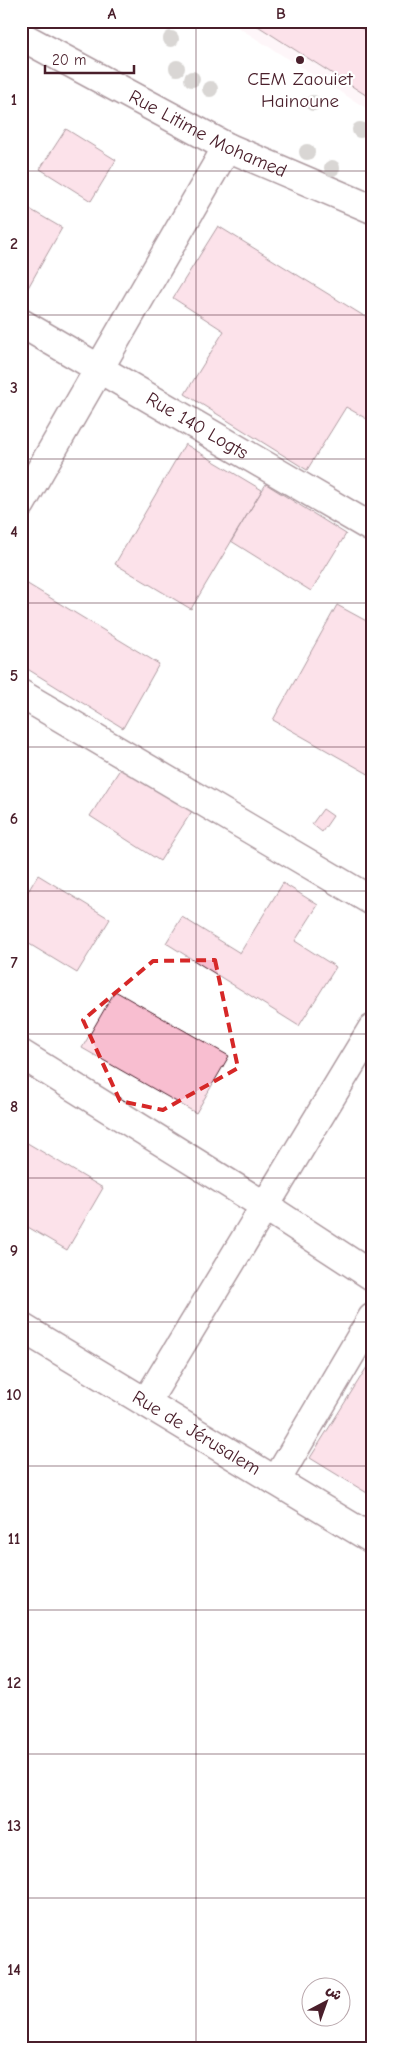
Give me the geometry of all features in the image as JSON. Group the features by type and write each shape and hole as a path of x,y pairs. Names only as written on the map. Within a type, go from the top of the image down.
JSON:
{"street":[{"name":"Rue Litime Mohamed","path":"21,36 227,147 372,209"},
{"path":"21,504 227,147"},
{"name":"Rue 140 Logts","path":"21,323 372,528"},
{"path":"21,694 372,901"},
{"path":"147,1402 372,1029"},
{"path":"21,1054 265,1206 372,1276"},
{"path":"276,1481 372,1318"},
{"name":"Rue de Jérusalem","path":"21,1327 372,1539"}],"highlighted area":[{"path":"215,960 238,1068 163,1110 120,1101 83,1020 153,961"}],"shaded area":[{"name":"CEM Zaouiet Hainoune","path":"228,21 250,21 372,99 372,112"},
{"name":"CEM Zaouiet Hainoune","path":"350,21 372,21 372,35"}],"building":[{"path":"250,21 350,21 372,35 372,99"},
{"path":"66,129 116,160 91,201 40,169"},
{"path":"21,204 62,228 21,300"},
{"path":"218,226 372,321 372,422 346,407 307,470 185,394 224,331 173,298"},
{"path":"185,444 262,490 191,609 115,564"},
{"path":"266,484 346,534 311,591 231,541"},
{"path":"21,580 159,664 123,728 21,665"},
{"path":"337,605 372,624 372,776 273,720"},
{"path":"124,763 194,808 160,861 90,816"},
{"path":"323,809 333,816 322,832 312,824"},
{"path":"38,875 110,919 77,973 21,939 21,903"},
{"path":"283,883 318,905 295,941 336,967 299,1026 166,943 182,917 240,953"},
{"path":"115,991 229,1056 196,1113 82,1048"},
{"path":"24,1141 103,1188 67,1250 21,1223 21,1145"},
{"path":"372,1359 372,1496 310,1458"}],"place":[{"name":"CEM Zaouiet Hainoune","path":"300,60"}]}
